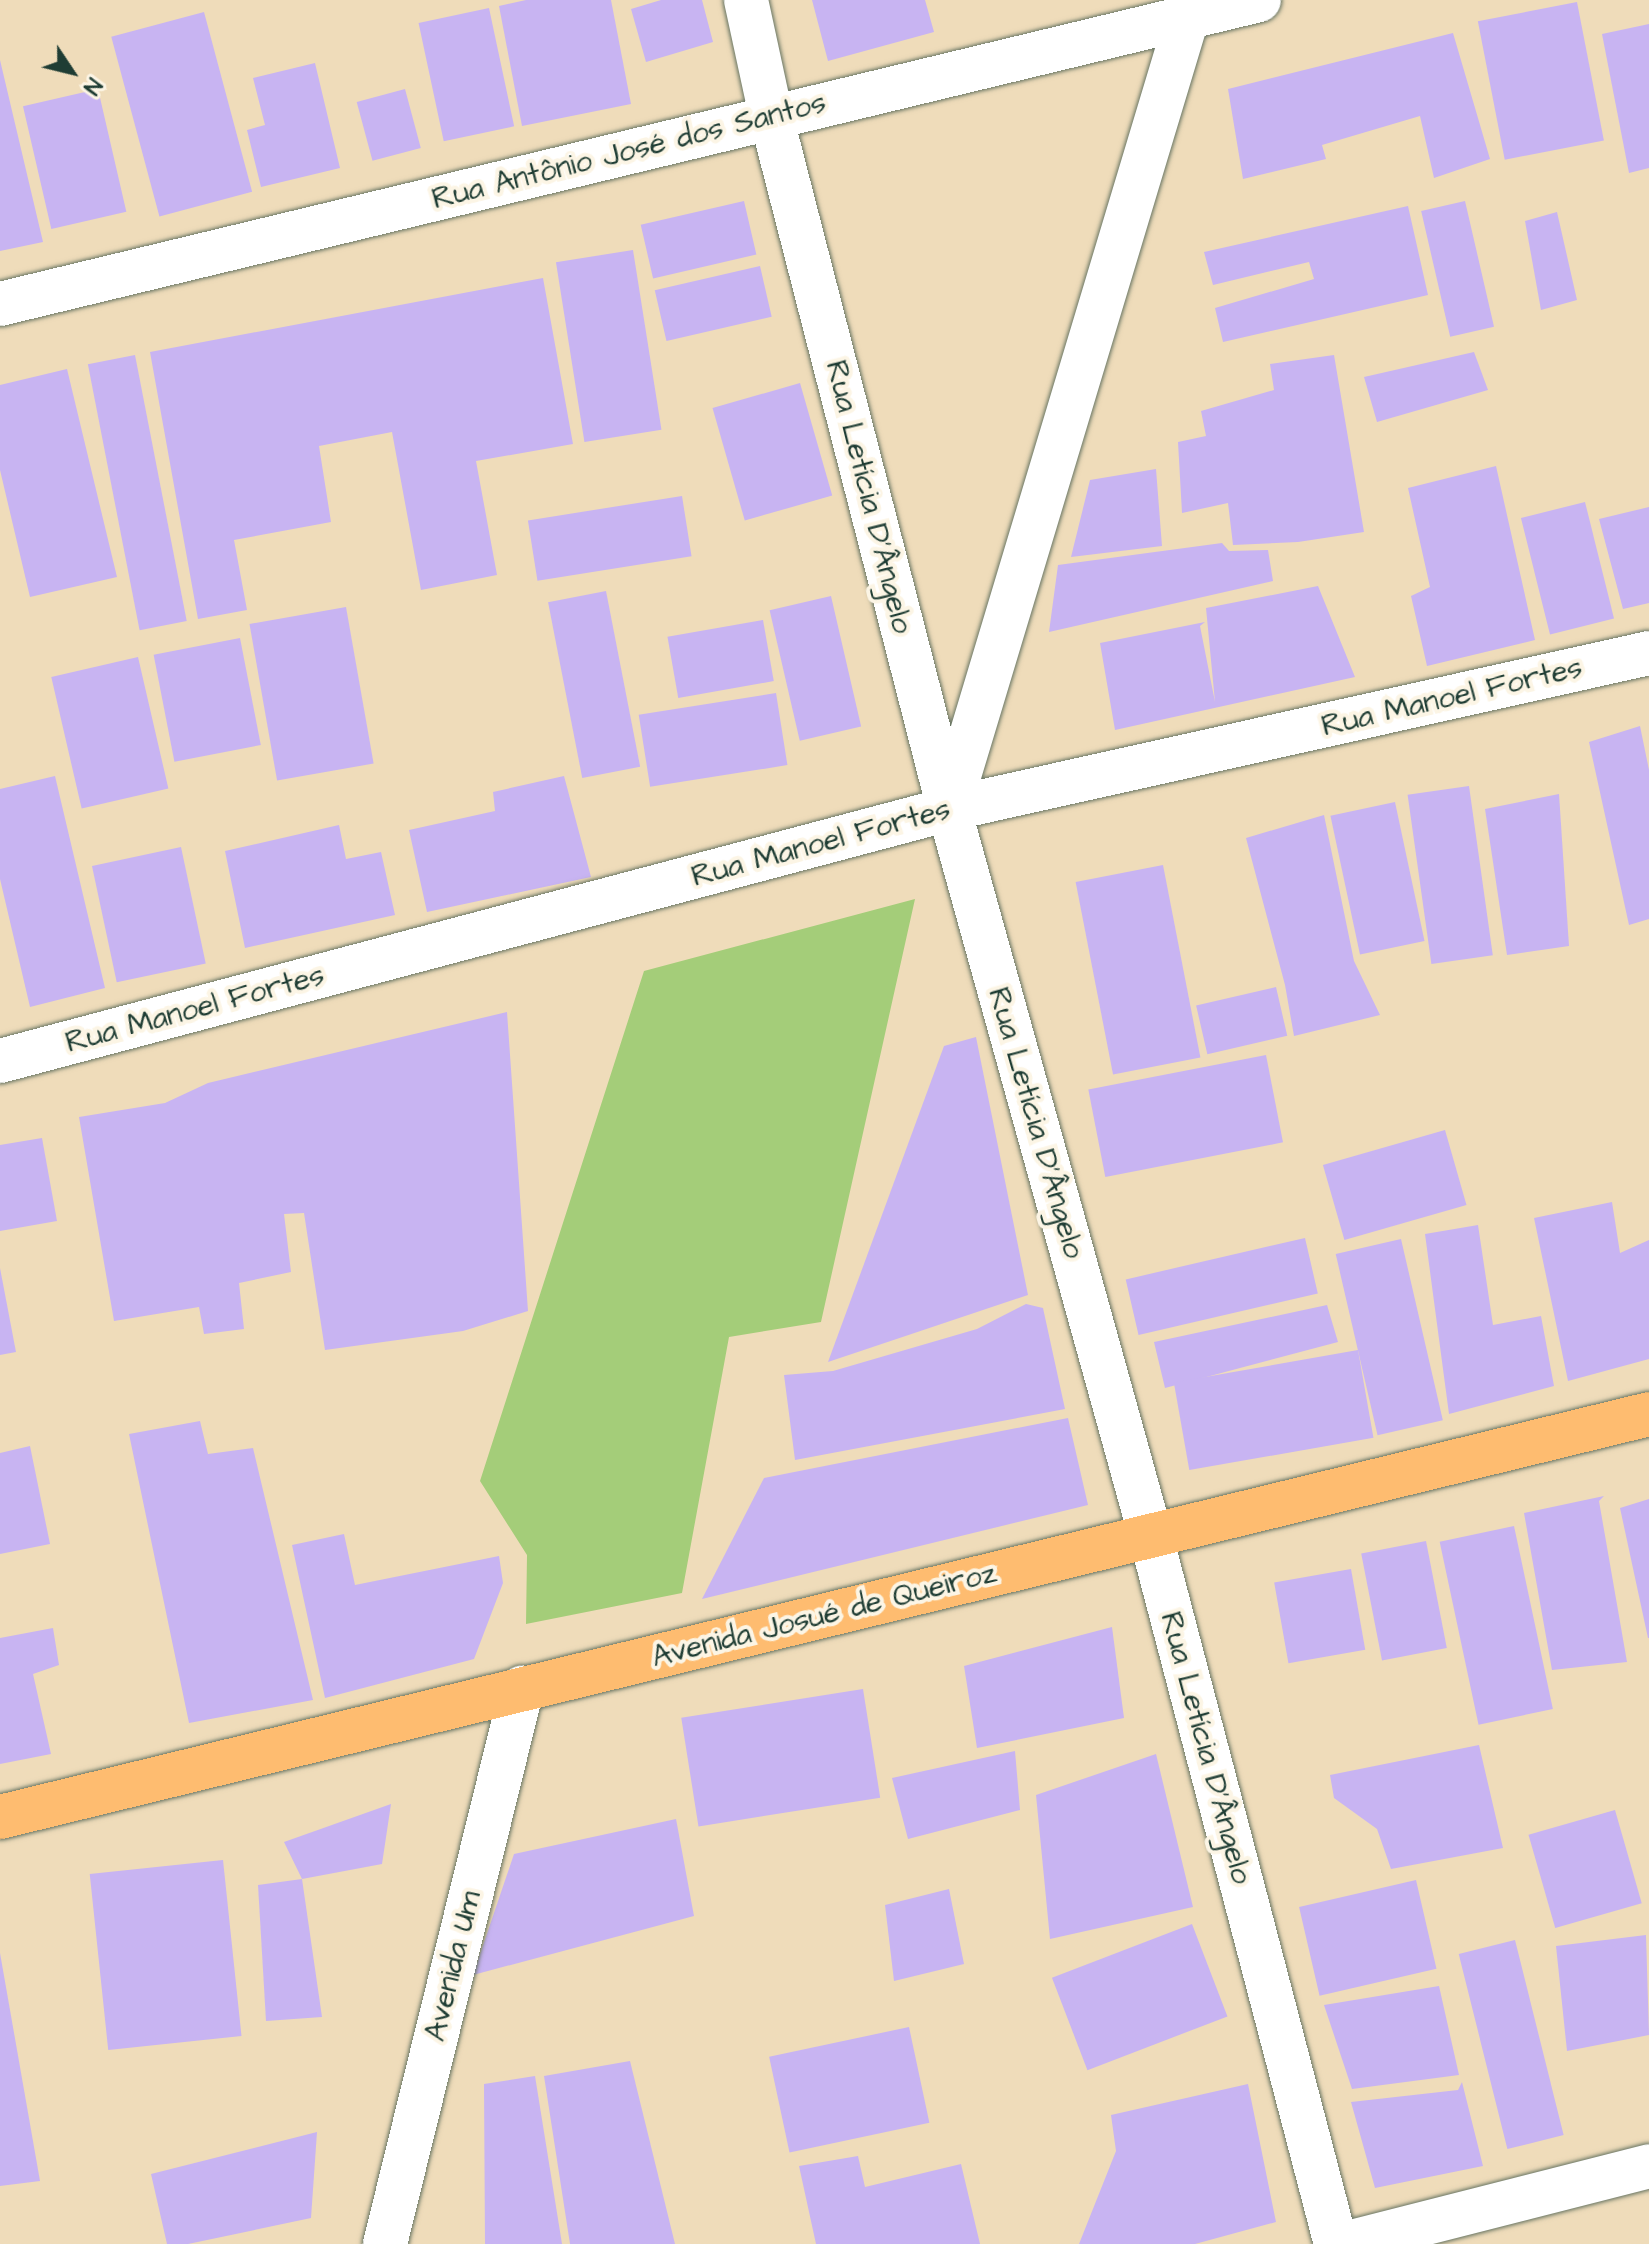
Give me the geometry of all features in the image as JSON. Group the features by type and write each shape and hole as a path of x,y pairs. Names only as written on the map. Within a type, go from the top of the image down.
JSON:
{"main road":[{"name":"Avenida Josué de Queiroz","path":"0,1817 1649,1414"}],"street":[{"name":"Rua Letícia D'Ângelo","path":"746,0 771,116 949,809 1151,1537 1336,2244"},
{"name":"Rua Antônio José dos Santos","path":"0,304 771,116 1188,9 1259,0"},
{"path":"949,809 1188,9"},
{"name":"Rua Manoel Fortes","path":"0,1061 949,809 1649,653"},
{"name":"Avenida Um","path":"385,2244 522,1688"},
{"path":"1344,2244 1649,2166"}],"green space":[{"path":"915,899 821,1322 729,1337 682,1593 526,1624 527,1555 480,1481 644,971"}],"building":[{"path":"526,0 611,0 631,104 522,126 499,6"},
{"path":"661,0 702,0 713,42 646,62 631,9"},
{"path":"812,0 925,0 934,32 828,61"},
{"path":"1577,2 1604,140 1505,160 1478,21"},
{"path":"489,8 514,126 444,141 419,23"},
{"path":"204,12 252,192 159,217 111,37"},
{"path":"1649,24 1649,168 1629,173 1602,34"},
{"path":"1453,33 1490,159 1434,178 1420,116 1322,145 1326,159 1243,179 1228,89"},
{"path":"0,60 43,242 0,251"},
{"path":"315,63 340,168 261,187 247,130 265,125 253,78"},
{"path":"98,89 126,212 51,229 23,106"},
{"path":"405,89 421,148 372,161 357,102"},
{"path":"744,201 756,255 653,278 641,225"},
{"path":"1465,201 1494,327 1450,337 1421,211"},
{"path":"1408,206 1428,295 1223,342 1215,308 1314,279 1309,262 1213,285 1204,252"},
{"path":"1557,212 1577,300 1541,310 1525,221"},
{"path":"633,250 661,430 584,442 556,262"},
{"path":"760,266 772,317 666,341 655,290"},
{"path":"543,278 573,444 476,461 497,575 421,590 392,432 319,446 331,522 234,540 247,610 198,619 150,352"},
{"path":"1474,352 1488,390 1377,422 1364,377"},
{"path":"135,355 187,621 140,630 88,364"},
{"path":"1334,355 1364,532 1298,542 1233,545 1228,503 1182,513 1178,442 1206,436 1201,411 1274,390 1270,364"},
{"path":"67,369 117,577 30,597 0,470 0,385"},
{"path":"800,383 832,495 745,521 713,408"},
{"path":"1496,466 1535,640 1427,666 1411,596 1430,587 1408,488"},
{"path":"1156,469 1162,546 1071,557 1090,480"},
{"path":"682,496 692,556 537,581 528,520"},
{"path":"1585,502 1614,618 1550,634 1521,518"},
{"path":"1649,507 1649,603 1623,609 1599,519"},
{"path":"1222,543 1229,551 1268,550 1273,581 1049,632 1058,565"},
{"path":"1318,586 1355,677 1115,730 1100,643 1205,622 1200,626 1215,702 1206,608"},
{"path":"606,591 640,767 582,778 548,602"},
{"path":"831,596 861,727 800,741 770,610"},
{"path":"346,607 374,764 277,781 249,624"},
{"path":"763,620 774,681 678,698 667,637"},
{"path":"240,638 261,745 174,762 154,655"},
{"path":"138,657 168,789 82,809 51,677"},
{"path":"776,693 787,765 650,787 639,715"},
{"path":"1640,726 1649,770 1649,919 1629,925 1589,742"},
{"path":"55,776 105,988 30,1007 0,879 0,789"},
{"path":"564,776 591,877 427,912 409,830 495,811 493,792"},
{"path":"1469,786 1493,955 1431,964 1408,795"},
{"path":"1559,794 1569,946 1507,955 1485,809"},
{"path":"1395,802 1425,941 1360,955 1330,816"},
{"path":"1324,815 1354,961 1380,1015 1294,1036 1285,985 1246,838"},
{"path":"339,825 346,859 381,852 395,915 245,948 225,851"},
{"path":"181,847 206,963 117,982 92,866"},
{"path":"1163,865 1200,1057 1113,1074 1076,882"},
{"path":"1276,987 1287,1036 1207,1054 1196,1005"},
{"path":"507,1012 528,1311 463,1331 325,1350 304,1213 284,1214 291,1272 239,1283 244,1329 204,1334 199,1307 114,1321 79,1117 165,1103 208,1083"},
{"path":"976,1037 1028,1295 828,1362 944,1046"},
{"path":"1266,1055 1283,1142 1105,1177 1088,1090"},
{"path":"1445,1130 1466,1205 1344,1240 1323,1165"},
{"path":"42,1138 57,1221 0,1231 0,1145"},
{"path":"1612,1202 1620,1253 1649,1240 1649,1359 1568,1381 1534,1218"},
{"path":"1478,1225 1493,1325 1541,1316 1554,1386 1449,1414 1425,1234"},
{"path":"1305,1238 1318,1294 1139,1335 1126,1279"},
{"path":"1401,1239 1443,1420 1378,1435 1336,1254"},
{"path":"0,1268 16,1352 0,1355"},
{"path":"1026,1304 1043,1308 1065,1409 795,1460 784,1375 833,1371 977,1329"},
{"path":"1327,1305 1338,1342 1165,1388 1154,1342"},
{"path":"1358,1350 1373,1438 1189,1470 1174,1382"},
{"path":"1068,1418 1088,1505 702,1599 764,1478"},
{"path":"200,1421 208,1454 253,1448 313,1700 189,1723 129,1434"},
{"path":"30,1446 50,1544 0,1554 0,1453"},
{"path":"1604,1496 1599,1501 1627,1662 1552,1670 1524,1513"},
{"path":"1649,1499 1649,1638 1648,1638 1620,1508"},
{"path":"1514,1526 1553,1709 1479,1725 1440,1542"},
{"path":"344,1534 355,1585 499,1556 503,1583 474,1659 325,1698 292,1545"},
{"path":"1426,1541 1447,1648 1382,1661 1361,1554"},
{"path":"1351,1569 1365,1650 1288,1663 1274,1583"},
{"path":"1112,1627 1124,1718 977,1748 964,1666"},
{"path":"53,1628 59,1665 33,1674 51,1754 0,1764 0,1638"},
{"path":"863,1689 880,1798 698,1826 681,1718"},
{"path":"1479,1745 1503,1848 1391,1869 1377,1829 1334,1798 1330,1775"},
{"path":"1015,1751 1020,1810 908,1839 892,1778"},
{"path":"1156,1754 1193,1907 1050,1939 1036,1795"},
{"path":"391,1804 382,1864 302,1879 284,1842"},
{"path":"1615,1810 1642,1903 1555,1928 1528,1835"},
{"path":"676,1819 694,1916 473,1975 514,1854"},
{"path":"223,1860 242,2036 108,2050 90,1874"},
{"path":"302,1879 322,2017 266,2021 258,1885"},
{"path":"1416,1880 1436,1969 1320,1996 1299,1907"},
{"path":"949,1889 964,1964 894,1981 885,1905"},
{"path":"1192,1924 1227,2016 1087,2070 1052,1978"},
{"path":"1646,1935 1649,2035 1567,2051 1556,1946"},
{"path":"1515,1940 1564,2135 1507,2149 1459,1954"},
{"path":"0,1953 40,2181 0,2186"},
{"path":"1439,1986 1459,2075 1352,2089 1324,2005"},
{"path":"909,2027 929,2123 790,2153 769,2057"},
{"path":"630,2061 675,2244 570,2244 544,2076"},
{"path":"535,2076 562,2244 485,2244 484,2084"},
{"path":"1462,2082 1483,2166 1375,2188 1351,2102 1458,2090"},
{"path":"1248,2084 1276,2222 1195,2244 1079,2244 1116,2151 1111,2115"},
{"path":"317,2132 311,2218 188,2244 167,2244 151,2174"},
{"path":"858,2156 865,2187 961,2164 980,2244 816,2244 799,2166"}]}
